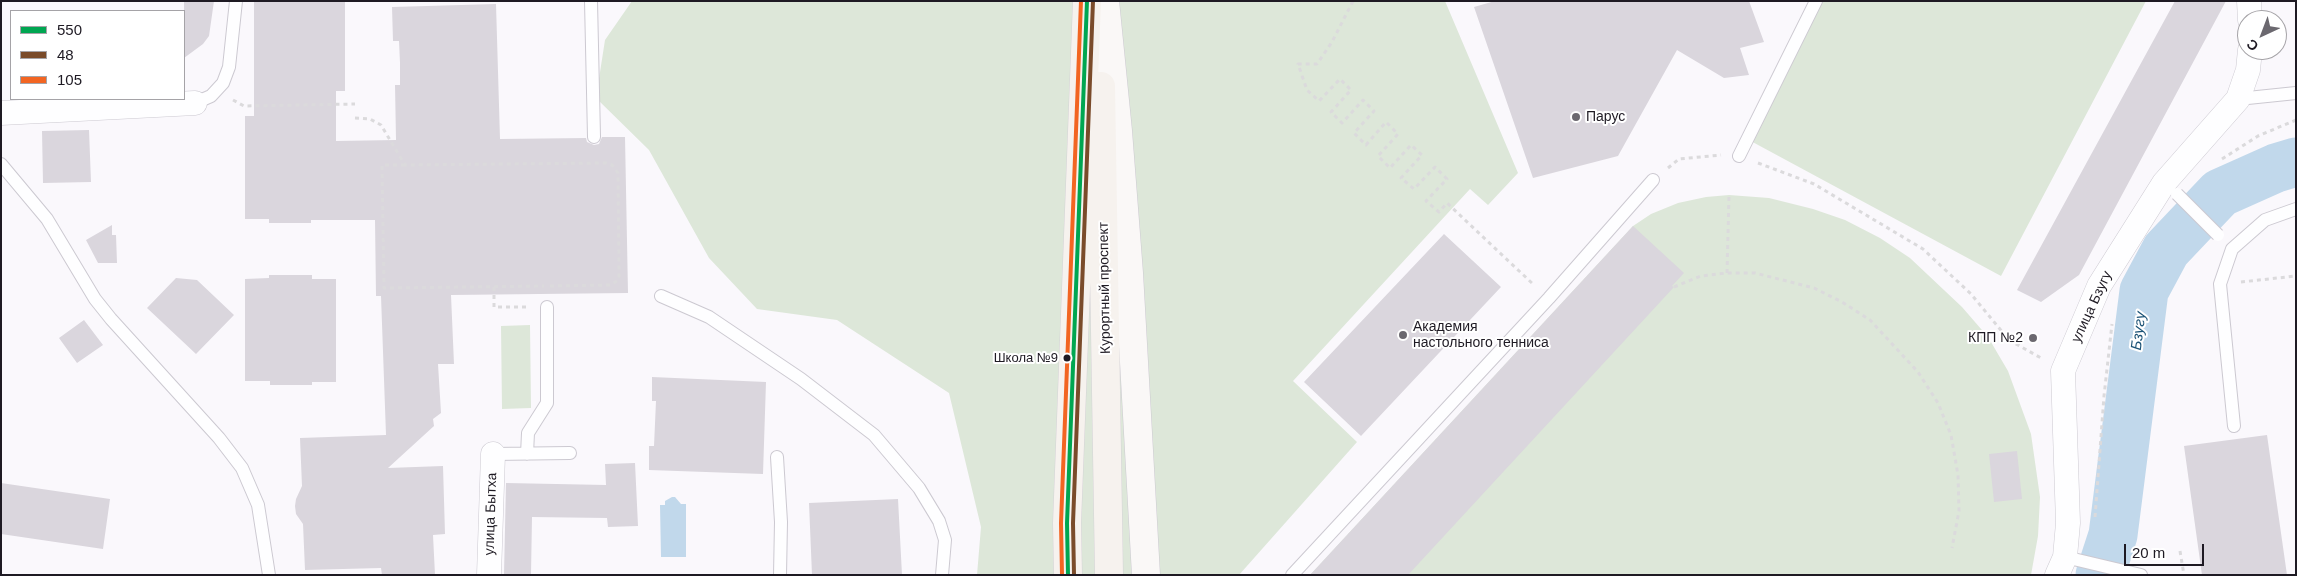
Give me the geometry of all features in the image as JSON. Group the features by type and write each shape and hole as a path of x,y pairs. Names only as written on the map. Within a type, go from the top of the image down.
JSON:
{"main road":[{"name":"Курортный проспект","path":"1068,575 1066,523 1087,1"},
{"name":"Курортный проспект","path":"1100,1 1109,575"},
{"path":"1105,1 1118,131 1128,263 1146,575"}],"street":[{"name":"улица Бзугу","path":"2061,566 2068,523 2063,371 2099,286 2170,188 2238,100 2248,70 2249,60"},
{"path":"1,113 195,104"},
{"name":"улица Бытха","path":"489,575 493,454"}],"lane":[{"path":"195,104 211,96 224,83 229,67 236,1"},
{"path":"591,1 594,138"},
{"path":"1739,156 1816,1"},
{"path":"2238,100 2296,93"},
{"path":"1,164 47,219 95,299 219,438 242,468 258,505 269,575"},
{"path":"1292,575 1549,298 1653,180"},
{"path":"2170,188 2232,248"},
{"path":"2234,426 2220,284 2232,248 2266,220 2296,209"},
{"path":"661,296 709,317 801,379 874,435 919,488 940,521 945,540 942,575"},
{"path":"527,454 528,433 547,402 547,307"},
{"path":"493,454 570,453"},
{"path":"777,457 780,575"},
{"path":"2061,566 2138,574"}],"path":[{"path":"1353,1 1332,42 1317,64 1298,64 1307,90 1319,101 1340,79 1351,90 1331,112 1342,123 1363,100 1374,111 1354,134 1366,144 1386,122 1398,134 1378,156 1390,168 1411,145 1422,155 1401,178 1414,190 1434,167 1447,179 1426,201 1438,212 1447,202 1549,298"},
{"path":"244,106 355,104"},
{"path":"355,118 370,118 381,125 405,165"},
{"path":"2218,162 2258,136 2296,120"},
{"path":"1653,180 1679,159 1710,154 1739,156 1814,184 1923,249 1971,294 2009,340 2063,371"},
{"path":"606,163 616,169 619,276 614,284 384,288 382,165 405,165 606,163"},
{"path":"1727,273 1729,196"},
{"path":"1674,287 1701,276 1727,273 1755,273 1814,288 1842,302 1870,320 1918,372 1938,403 1951,436 1958,475 1959,511 1952,548"},
{"path":"2251,281 2296,276"},
{"path":"494,287 494,308 513,307"},
{"path":"2095,522 2104,396 2112,321"},
{"path":"2180,551 2184,575"}],"green space":[{"path":"632,1 1445,1 1518,173 1488,205 1470,189 1293,381 1357,442 1239,575 977,575 981,527 949,393 837,320 757,309 709,258 649,150 596,98 605,40"},
{"path":"1821,1 2146,1 2001,276 1747,139"},
{"path":"1729,195 1769,198 1813,209 1845,220 1880,238 1910,258 1962,307 1988,337 2008,371 2031,434 2040,497 2038,536 2031,575 1310,575 1633,226 1651,214 1678,203 1706,197"},
{"path":"530,325 531,408 502,409 501,326"}],"water":[{"path":"675,497 681,504 686,504 686,557 661,557 660,505 665,505 665,501"}],"building":[{"path":"184,1 214,1 209,36 203,44 185,57 185,10"},
{"path":"254,1 345,1 345,91 336,91 336,141 396,140 395,85 400,85 400,63 399,41 393,41 392,7 496,4 500,139 586,138 587,142 594,145 599,144 602,137 625,137 628,293 451,295 454,364 438,364 441,413 433,419 434,426 388,468 443,466 445,534 433,535 435,575 382,575 381,568 305,570 303,524 296,514 295,506 302,486 300,438 386,435 381,296 376,296 375,220 311,220 311,223 269,223 269,219 245,219 245,116 254,116"},
{"name":"Парус","path":"1495,1 1749,1 1764,42 1740,48 1749,75 1724,78 1677,50 1618,156 1533,178 1474,7"},
{"path":"2175,1 2226,1 2079,275 2041,302 2017,290"},
{"path":"89,130 91,182 43,183 42,131"},
{"path":"112,225 112,235 116,235 117,263 98,263 86,240"},
{"path":"1633,226 1684,273 1672,286 1674,287 1408,575 1310,575"},
{"name":"Академия настольного тенниса","path":"1444,234 1501,287 1361,436 1304,382"},
{"path":"269,275 312,275 312,279 336,279 336,382 312,382 312,385 270,385 270,381 245,381 245,279 269,278"},
{"path":"176,278 197,280 234,315 196,354 147,308"},
{"path":"84,320 103,345 77,363 59,338"},
{"path":"652,377 766,382 763,474 649,470 649,446 654,446 656,401 652,401"},
{"path":"2267,435 2287,575 2202,575 2184,446"},
{"path":"2017,451 2022,499 1994,502 1989,454"},
{"path":"635,463 638,526 608,527 607,518 532,517 531,574 504,574 506,483 606,485 605,464"},
{"path":"1,483 110,499 103,549 1,534"},
{"path":"898,499 902,575 812,575 809,503"}],"waterway":[{"name":"Бзугу","path":"2100,575 2113,535 2144,291 2166,250 2220,193 2276,168 2296,162"}],"transit line":[{"name":"105","path":"1062,575 1061,523 1081,1"},
{"name":"550","path":"1068,575 1067,523 1087,1"},
{"name":"48","path":"1074,575 1073,523 1093,1"}],"place":[{"name":"Парус","path":"1576,117"},
{"name":"Академия настольного тенниса","path":"1403,335"},
{"name":"КПП №2","path":"2033,338"},
{"name":"Школа №9","path":"1067,358"}]}
